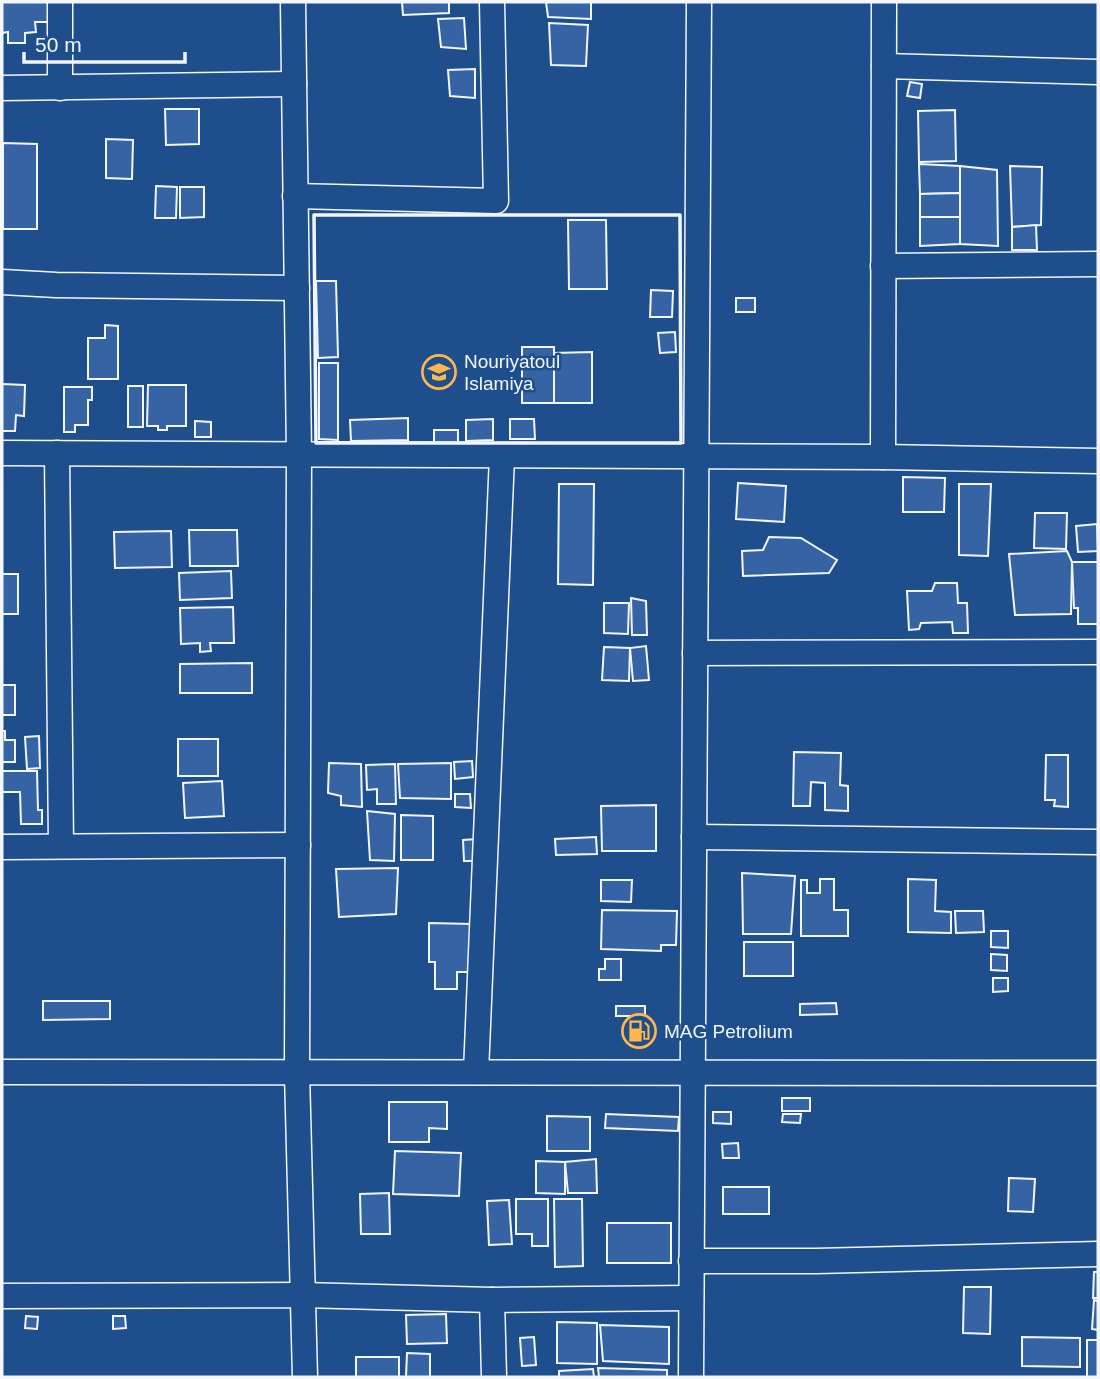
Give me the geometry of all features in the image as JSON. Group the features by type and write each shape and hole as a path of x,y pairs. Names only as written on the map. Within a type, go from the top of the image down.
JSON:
{"street":[{"path":"60,2 60,88"},
{"path":"293,2 299,454 298,1073 305,1377"},
{"path":"295,196 496,201 492,2"},
{"path":"691,1377 699,2"},
{"path":"883,457 884,2"},
{"path":"884,66 1098,72"},
{"path":"2,88 294,84"},
{"path":"883,266 1098,264"},
{"path":"2,282 297,288"},
{"path":"2,453 883,457 1098,461"},
{"path":"57,453 61,846"},
{"path":"476,1072 502,456"},
{"path":"695,653 1098,652"},
{"path":"694,837 1098,842"},
{"path":"2,846 298,845"},
{"path":"2,1072 1098,1073"},
{"path":"691,1261 816,1261 1098,1254"},
{"path":"2,1296 302,1294 492,1300 691,1298"},
{"path":"492,1300 494,1377"}],"building":[{"path":"2,2 50,2 51,22 35,22 36,32 25,33 25,43 8,43 8,32 2,33"},
{"path":"402,2 449,2 449,13 403,15"},
{"path":"546,2 591,2 591,19 548,17"},
{"path":"464,18 466,49 441,47 438,19"},
{"path":"549,23 588,25 586,66 551,65"},
{"path":"475,69 475,98 450,96 448,70"},
{"path":"910,82 922,84 920,98 907,96"},
{"path":"165,109 199,109 199,144 166,145"},
{"path":"955,110 956,161 919,162 918,111"},
{"path":"106,139 133,140 132,179 106,178"},
{"path":"3,143 37,144 37,229 3,229"},
{"path":"919,164 960,166 960,193 920,194"},
{"path":"960,166 997,170 998,246 960,244"},
{"path":"1010,166 1042,167 1041,225 1012,227"},
{"path":"156,186 177,187 176,218 155,218"},
{"path":"180,187 204,187 204,217 180,218"},
{"path":"960,193 960,217 920,217 920,194"},
{"path":"920,217 960,217 960,244 920,246"},
{"path":"568,220 606,220 607,289 569,289"},
{"path":"1036,225 1037,250 1012,250 1012,227"},
{"path":"316,281 336,281 338,357 318,358"},
{"path":"651,290 673,291 672,317 650,317"},
{"path":"736,298 755,298 755,312 736,312"},
{"path":"105,325 118,326 118,379 88,379 88,338 105,338"},
{"path":"675,332 676,352 660,353 658,333"},
{"path":"522,347 554,347 554,403 522,403"},
{"path":"592,352 592,403 554,403 554,353"},
{"path":"319,363 338,363 338,440 319,439"},
{"path":"2,384 25,385 24,416 16,415 15,431 2,431"},
{"path":"148,385 186,385 186,426 167,426 167,430 158,430 158,426 147,426"},
{"path":"128,386 143,386 143,427 128,427"},
{"path":"64,387 92,387 92,400 88,400 88,425 75,425 75,432 64,432"},
{"path":"408,418 408,440 351,441 350,420"},
{"path":"493,419 493,440 466,441 466,420"},
{"path":"510,419 534,419 535,439 510,439"},
{"path":"195,421 211,422 211,437 195,437"},
{"path":"434,430 458,430 458,443 434,443"},
{"path":"903,477 945,478 944,512 903,512"},
{"path":"738,483 786,486 784,522 736,519"},
{"path":"559,484 594,484 593,585 558,584"},
{"path":"959,484 991,484 988,556 959,555"},
{"path":"1035,513 1067,513 1066,549 1034,548"},
{"path":"1097,524 1098,551 1078,552 1076,526"},
{"path":"189,530 237,530 238,566 190,566"},
{"path":"171,531 172,567 115,568 114,532"},
{"path":"769,537 801,538 837,560 829,573 743,576 742,551 763,550"},
{"path":"1067,551 1072,562 1071,614 1015,615 1009,554"},
{"path":"1072,562 1098,562 1098,624 1078,624 1078,608 1074,608"},
{"path":"231,571 232,598 180,600 179,573"},
{"path":"2,574 18,574 18,614 2,614"},
{"path":"935,583 957,583 958,603 967,603 968,633 953,633 952,622 921,623 919,629 909,630 907,591 932,591"},
{"path":"631,598 646,601 647,635 632,635"},
{"path":"604,603 629,603 628,634 604,633"},
{"path":"233,607 234,643 210,643 211,651 200,652 200,643 181,644 180,608"},
{"path":"646,646 649,680 633,681 630,648"},
{"path":"604,647 630,648 629,681 602,680"},
{"path":"252,663 252,693 180,693 180,664"},
{"path":"2,685 15,685 15,715 2,715"},
{"path":"2,731 5,731 5,740 15,740 15,762 2,762"},
{"path":"39,736 40,768 27,769 25,737"},
{"path":"178,739 218,739 218,776 178,776"},
{"path":"794,752 841,753 840,785 848,786 848,811 825,810 825,783 811,782 810,806 793,806"},
{"path":"1046,755 1068,755 1068,807 1054,806 1055,800 1045,800"},
{"path":"472,761 473,777 455,779 454,762"},
{"path":"329,763 361,764 362,807 341,805 341,796 328,793"},
{"path":"451,763 451,799 400,798 398,764"},
{"path":"395,764 396,804 377,804 377,789 367,790 366,765"},
{"path":"2,771 37,771 38,810 42,810 42,824 21,824 20,792 2,792"},
{"path":"222,781 224,816 185,818 183,783"},
{"path":"455,794 470,794 471,808 455,807"},
{"path":"656,805 656,851 602,851 601,806"},
{"path":"367,811 395,814 394,861 370,860"},
{"path":"401,815 433,816 433,860 401,860"},
{"path":"596,837 597,854 556,855 555,839"},
{"path":"477,839 478,861 464,861 463,840"},
{"path":"398,868 396,914 339,917 336,869"},
{"path":"742,873 795,876 791,934 743,934"},
{"path":"820,879 834,879 834,910 848,910 848,936 801,936 801,880 807,880 807,893 820,893"},
{"path":"908,879 936,880 935,911 951,912 951,933 908,932"},
{"path":"601,880 632,880 631,902 601,901"},
{"path":"602,910 677,911 676,945 661,945 661,951 601,949"},
{"path":"955,911 983,911 984,932 956,933"},
{"path":"429,923 472,924 472,972 457,972 457,989 435,989 435,962 429,962"},
{"path":"991,931 1008,931 1008,948 991,947"},
{"path":"744,942 793,942 793,976 744,976"},
{"path":"991,954 1007,955 1007,971 991,970"},
{"path":"605,959 621,959 621,980 599,980 599,969 605,969"},
{"path":"993,978 1008,978 1008,991 993,992"},
{"path":"43,1001 110,1001 110,1019 43,1020"},
{"path":"836,1003 837,1014 800,1015 800,1004"},
{"path":"616,1006 645,1006 645,1016 616,1016"},
{"path":"782,1098 810,1098 810,1111 782,1111"},
{"path":"389,1102 447,1102 447,1129 429,1128 429,1142 389,1142"},
{"path":"713,1112 731,1112 731,1124 713,1123"},
{"path":"606,1114 679,1117 678,1131 605,1128"},
{"path":"783,1114 801,1114 800,1123 782,1122"},
{"path":"547,1116 590,1117 590,1151 547,1151"},
{"path":"738,1143 739,1158 723,1158 722,1144"},
{"path":"395,1151 461,1153 459,1196 393,1194"},
{"path":"596,1159 597,1193 568,1193 565,1162"},
{"path":"536,1161 565,1162 565,1194 536,1193"},
{"path":"1009,1178 1035,1179 1033,1212 1008,1211"},
{"path":"723,1187 769,1187 769,1214 723,1214"},
{"path":"389,1193 390,1234 361,1234 360,1194"},
{"path":"516,1199 548,1199 548,1246 532,1246 532,1234 516,1234"},
{"path":"554,1199 582,1199 583,1266 555,1267"},
{"path":"509,1200 512,1244 489,1245 487,1201"},
{"path":"607,1223 671,1223 671,1263 607,1263"},
{"path":"1094,1272 1098,1272 1098,1298 1093,1298"},
{"path":"964,1287 991,1287 990,1334 963,1333"},
{"path":"1094,1300 1098,1301 1098,1330 1092,1329"},
{"path":"446,1314 447,1343 407,1344 406,1315"},
{"path":"26,1316 38,1317 37,1329 25,1328"},
{"path":"113,1316 125,1316 126,1328 113,1329"},
{"path":"557,1322 597,1323 597,1364 557,1363"},
{"path":"600,1325 669,1327 669,1364 603,1361"},
{"path":"534,1337 536,1365 522,1366 520,1338"},
{"path":"1022,1337 1080,1338 1080,1367 1022,1366"},
{"path":"1087,1340 1098,1340 1098,1377 1087,1377"},
{"path":"407,1353 430,1354 430,1377 406,1377"},
{"path":"356,1357 399,1357 399,1377 356,1377"},
{"path":"598,1368 667,1370 667,1377 599,1377"},
{"path":"593,1369 594,1377 559,1377 559,1371"}],"wall":[{"path":"314,215 680,215 681,443 316,443 314,215"}],"place":[{"name":"Nouriyatoul Islamiya","path":"439,372"},
{"name":"MAG Petrolium","path":"639,1031"}]}
